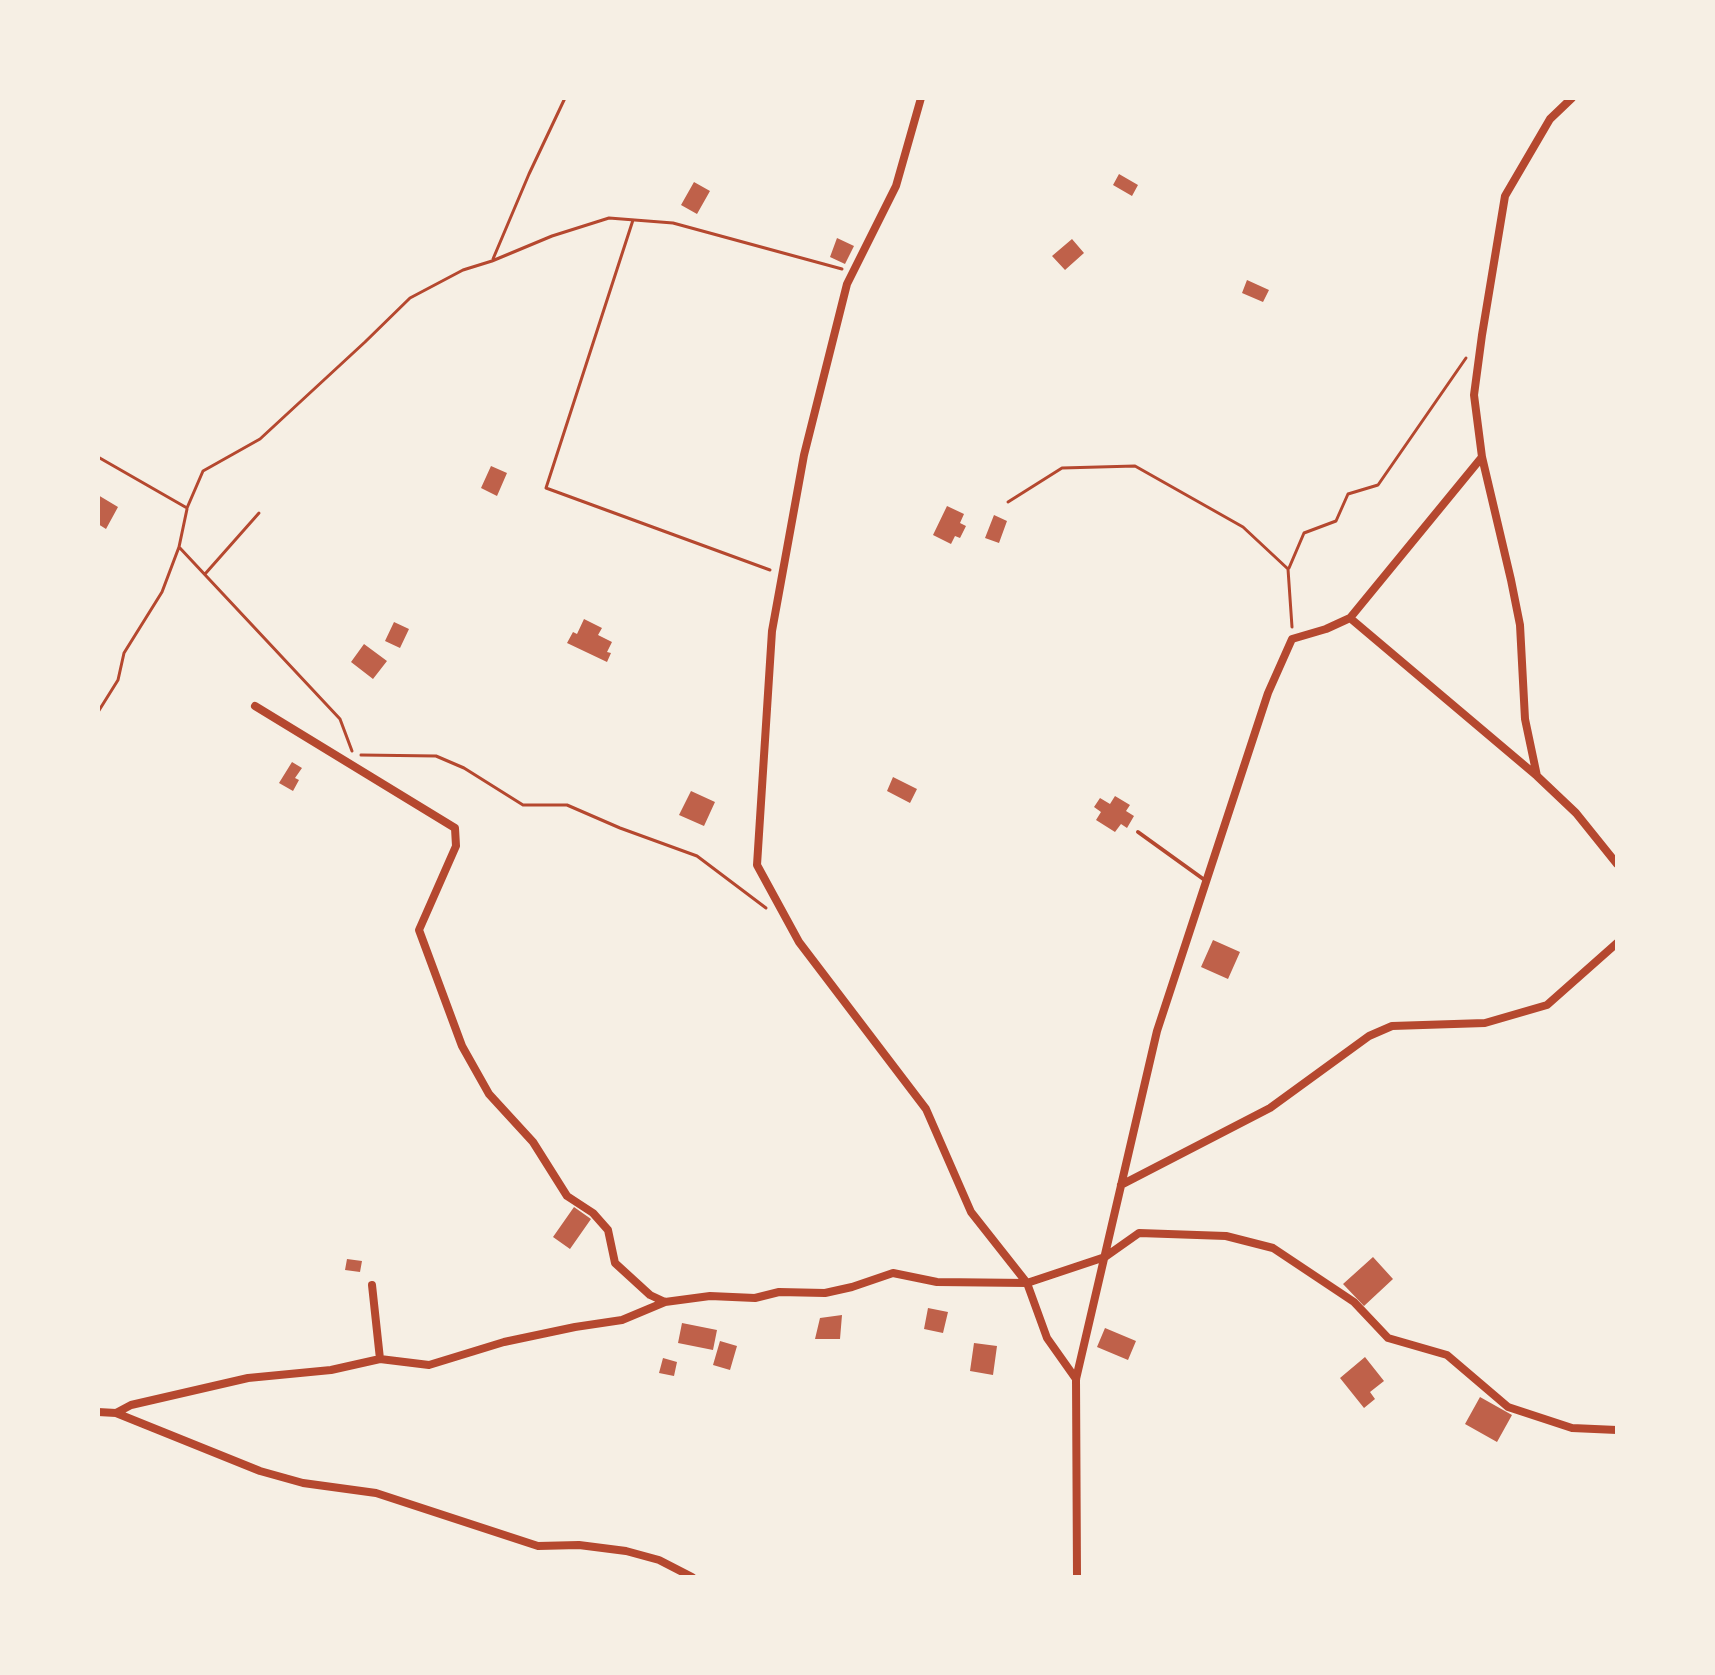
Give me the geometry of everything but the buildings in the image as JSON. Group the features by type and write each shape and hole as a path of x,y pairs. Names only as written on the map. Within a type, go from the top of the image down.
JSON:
{"street":[{"path":"921,98 896,186 847,284 804,455 772,631 757,865 799,942 926,1109 971,1212 1027,1283 1047,1338 1076,1379"},
{"path":"1537,776 1525,719 1520,625 1482,457 1474,395 1505,196 1550,119 1572,98"},
{"path":"1077,1577 1076,1379 1157,1031 1268,693 1292,639 1350,618 1482,457"},
{"path":"1350,618 1537,776 1576,813 1617,864"},
{"path":"255,706 455,828 456,846 419,930 462,1046 489,1094 533,1142 567,1196 593,1213 608,1230 615,1263 650,1295 665,1302"},
{"path":"1121,1185 1270,1108 1369,1036 1392,1026 1485,1023 1547,1005 1617,943"},
{"path":"116,1413 131,1405 248,1378 331,1370 380,1359 429,1365 504,1342 622,1320 665,1302 710,1296 755,1298 779,1292 825,1293 893,1273 937,1282 1027,1283 1105,1257 1139,1233 1226,1236 1273,1248 1354,1302 1388,1338 1447,1355 1508,1407 1572,1428 1617,1430"},
{"path":"372,1285 380,1359"},
{"path":"98,1412 116,1413 274,1475 303,1483 376,1493 538,1546 579,1545 626,1551 659,1560 692,1577"}],"lane":[{"path":"1138,832 1206,881"}],"path":[{"path":"492,261 565,98"},
{"path":"98,712 118,680 124,653 162,592 179,547 187,508 203,471 260,439 410,298 463,270 609,218 673,223 853,272"},
{"path":"633,220 546,488 782,574"},
{"path":"1292,639 1288,569 1304,533 1336,521 1348,494 1378,485 1482,335"},
{"path":"98,457 187,508"},
{"path":"1008,502 1062,468 1135,466 1243,527 1288,569"},
{"path":"205,574 259,513"},
{"path":"179,547 340,719 354,755 436,756 464,768 523,805 567,805 697,856 773,916"}]}
